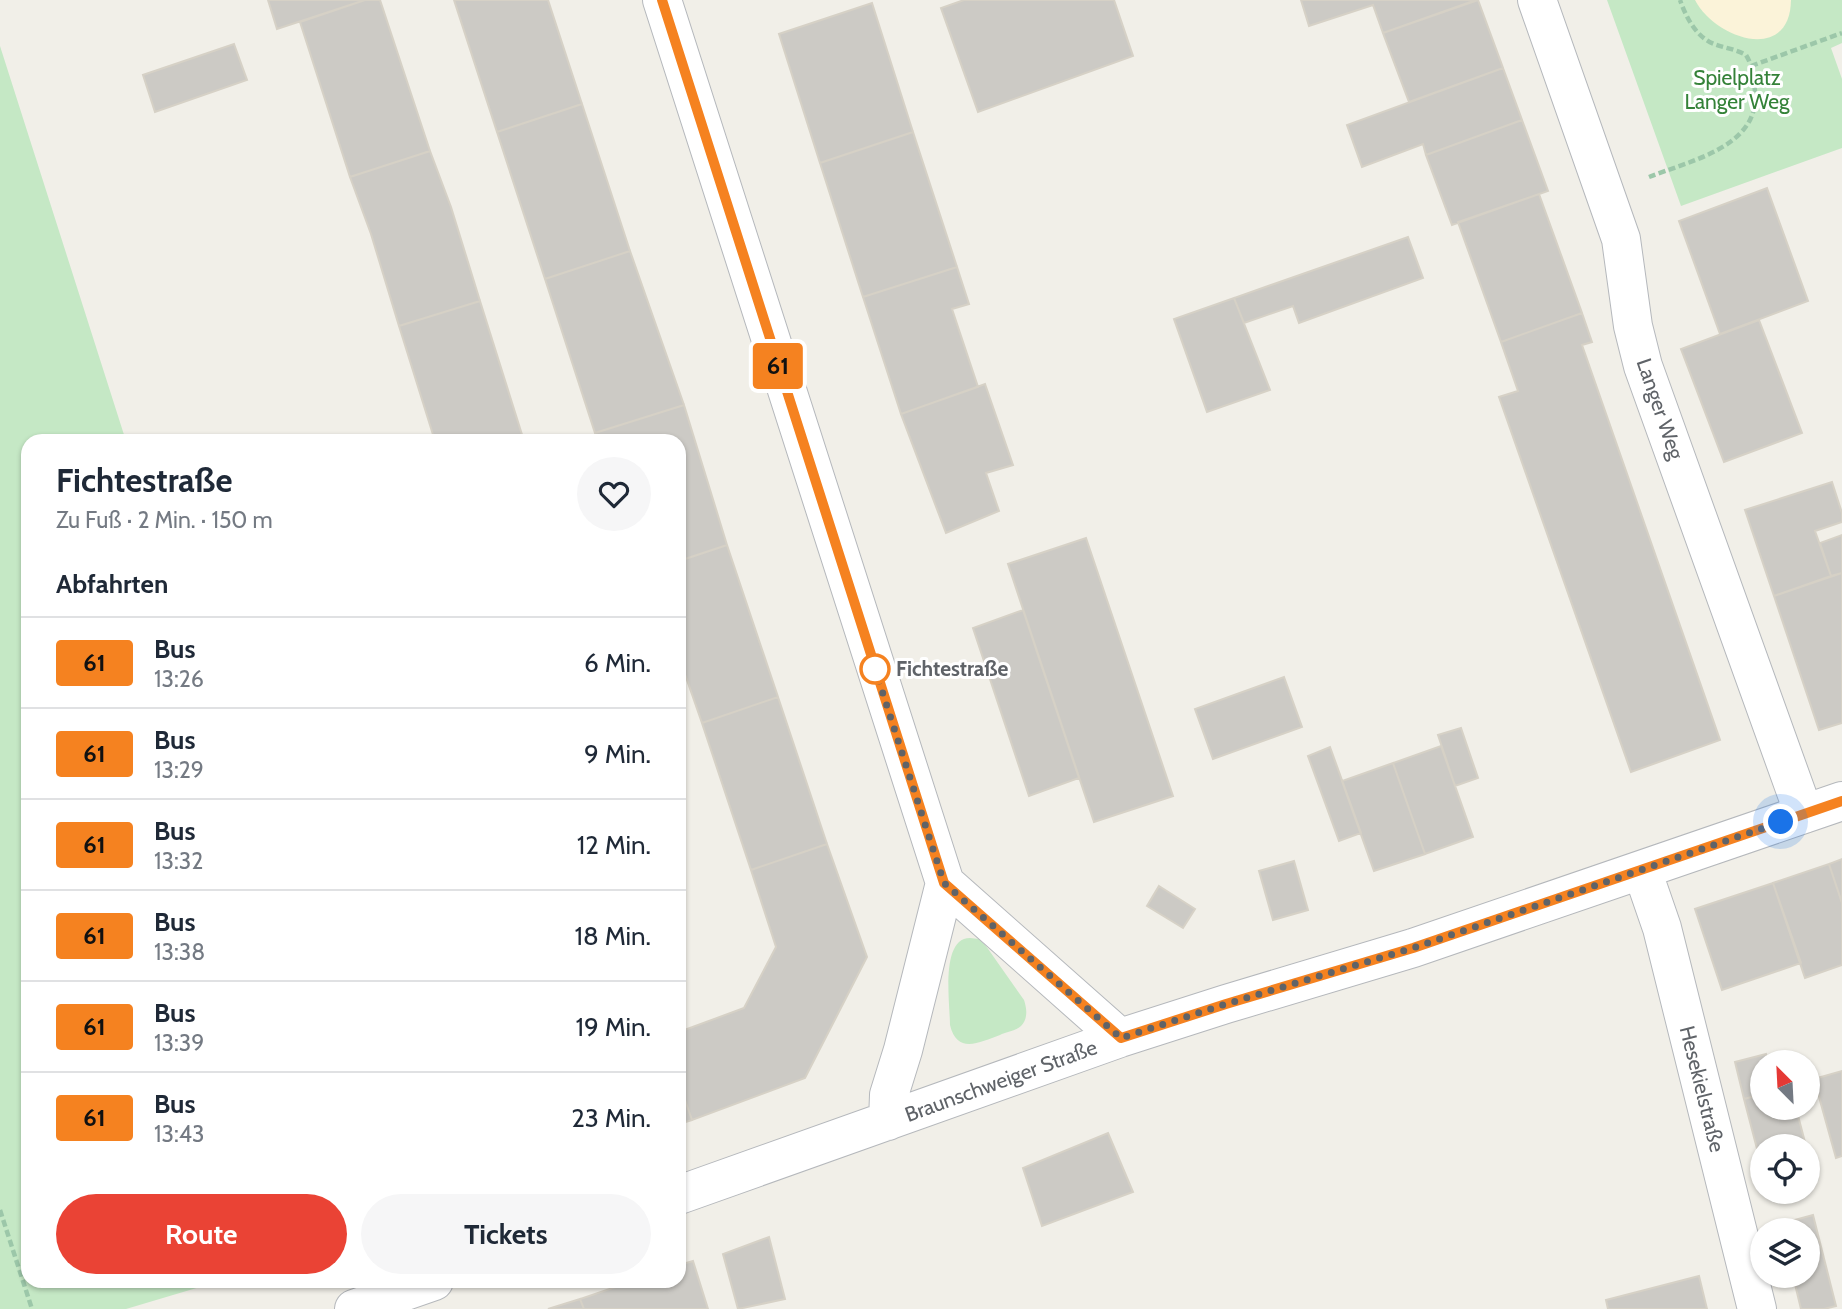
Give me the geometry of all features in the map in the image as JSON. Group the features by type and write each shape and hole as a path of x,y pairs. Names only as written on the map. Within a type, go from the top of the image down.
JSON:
{"street":[{"path":"662,0 944,883 1121,1038"},
{"name":"Langer Weg","path":"1536,0 1622,239 1633,326 1643,366 1804,814"},
{"name":"Braunschweiger Straße","path":"686,1193 1121,1038 1413,948 1842,801"},
{"name":"Hesekielstraße","path":"1642,870 1662,928 1757,1309"},
{"path":"888,1121 889,1095 903,1050 944,883"},
{"path":"354,1309 414,1288"}],"path":[{"path":"1606,195 1722,147 1739,136 1756,109 1751,66 1743,52 1711,43 1696,31 1680,0"},
{"path":"1751,66 1842,33"},
{"path":"0,1210 21,1275"},
{"path":"25,1288 32,1309"}],"green space":[{"name":"Spielplatz Langer Weg","path":"1607,0 1842,0 1842,43 1831,48 1842,79 1842,148 1681,206"},
{"path":"0,46 124,434 21,434 21,1288 196,1288 126,1309 0,1309"},
{"path":"979,939 986,946 1024,1000 1026,1014 1021,1026 1016,1029 970,1044 958,1040 953,1034 948,988 950,960 954,949 961,941"}],"sand":[{"path":"1695,0 1791,0 1787,20 1778,32 1765,38 1750,39 1718,25 1705,14"}],"building":[{"path":"268,0 365,0 277,29"},
{"path":"365,0 380,0 430,151 350,177 300,22"},
{"path":"454,0 548,0 582,104 497,132"},
{"path":"964,0 1114,0 1133,56 978,112 941,8"},
{"path":"1301,0 1476,0 1383,33 1373,5 1309,26"},
{"path":"1478,0 1503,68 1409,102 1383,33"},
{"path":"872,3 913,132 820,163 779,34"},
{"path":"234,44 247,80 155,112 143,75"},
{"path":"1503,68 1522,120 1426,155 1423,144 1362,167 1347,125"},
{"path":"582,104 630,251 545,279 497,132"},
{"path":"1522,120 1548,191 1452,225 1426,155"},
{"path":"913,132 957,267 863,297 820,163"},
{"path":"430,151 451,207 480,301 399,326 371,234 350,177"},
{"path":"1767,188 1808,301 1720,334 1679,221"},
{"path":"1539,194 1582,313 1501,342 1458,222"},
{"path":"1408,237 1423,278 1299,323 1293,306 1244,323 1234,298"},
{"path":"630,251 684,405 595,433 545,279"},
{"path":"957,267 969,304 952,309 978,387 901,414 863,297"},
{"path":"1234,298 1270,390 1207,412 1174,319"},
{"path":"480,301 522,434 433,434 399,326"},
{"path":"1582,313 1592,342 1582,345 1720,740 1631,772 1499,397 1518,391 1501,342"},
{"path":"1759,320 1802,433 1724,462 1681,349"},
{"path":"985,384 1013,465 986,473 999,511 946,533 901,414"},
{"path":"684,405 727,545 686,559 686,434 595,433"},
{"path":"1832,482 1842,513 1842,522 1815,531 1831,576 1774,596 1745,510"},
{"path":"1842,535 1842,573 1831,576 1820,543"},
{"path":"1086,538 1173,796 1094,822 1008,564"},
{"path":"727,545 778,697 702,723 686,677 686,559"},
{"path":"1842,573 1842,723 1819,730 1774,596"},
{"path":"1023,610 1079,778 1029,796 973,628"},
{"path":"1284,677 1302,727 1213,759 1195,709"},
{"path":"778,697 827,844 751,870 702,723"},
{"path":"1461,728 1478,778 1455,786 1438,735"},
{"path":"1441,746 1473,837 1425,854 1393,763"},
{"path":"1330,747 1361,833 1339,841 1308,756"},
{"path":"1393,763 1425,854 1374,871 1342,781"},
{"path":"827,844 867,957 805,1078 692,1120 686,1103 686,1029 744,1008 776,947 751,870"},
{"path":"1842,859 1842,903 1829,864"},
{"path":"1294,861 1308,910 1273,920 1259,871"},
{"path":"1829,864 1842,903 1842,965 1805,978 1773,883"},
{"path":"1773,883 1801,963 1722,990 1695,909"},
{"path":"1159,886 1195,909 1183,928 1147,906"},
{"path":"1750,1058 1750,1097 1744,1099 1735,1062"},
{"path":"1842,1071 1842,1156 1836,1158 1820,1101 1820,1077"},
{"path":"1750,1097 1750,1120 1799,1120 1803,1134 1753,1134 1744,1099"},
{"path":"686,1103 692,1120 686,1122"},
{"path":"1108,1133 1133,1192 1042,1226 1023,1168"},
{"path":"769,1237 785,1299 738,1309 723,1254"},
{"path":"1820,1243 1836,1306 1801,1309 1796,1288 1820,1288"},
{"path":"693,1261 708,1309 584,1309 580,1299 612,1288 686,1288 686,1263"},
{"path":"1699,1276 1707,1309 1608,1309 1606,1300"},
{"path":"580,1299 584,1309 548,1309"}],"bus line":[{"name":"61","path":"662,0 944,883 1121,1038 1413,948 1842,801"}],"place":[{"name":"Fichtestraße","path":"875,669"}],"route":[{"path":"875,669 944,883 1121,1038 1413,948 1781,822"}]}
